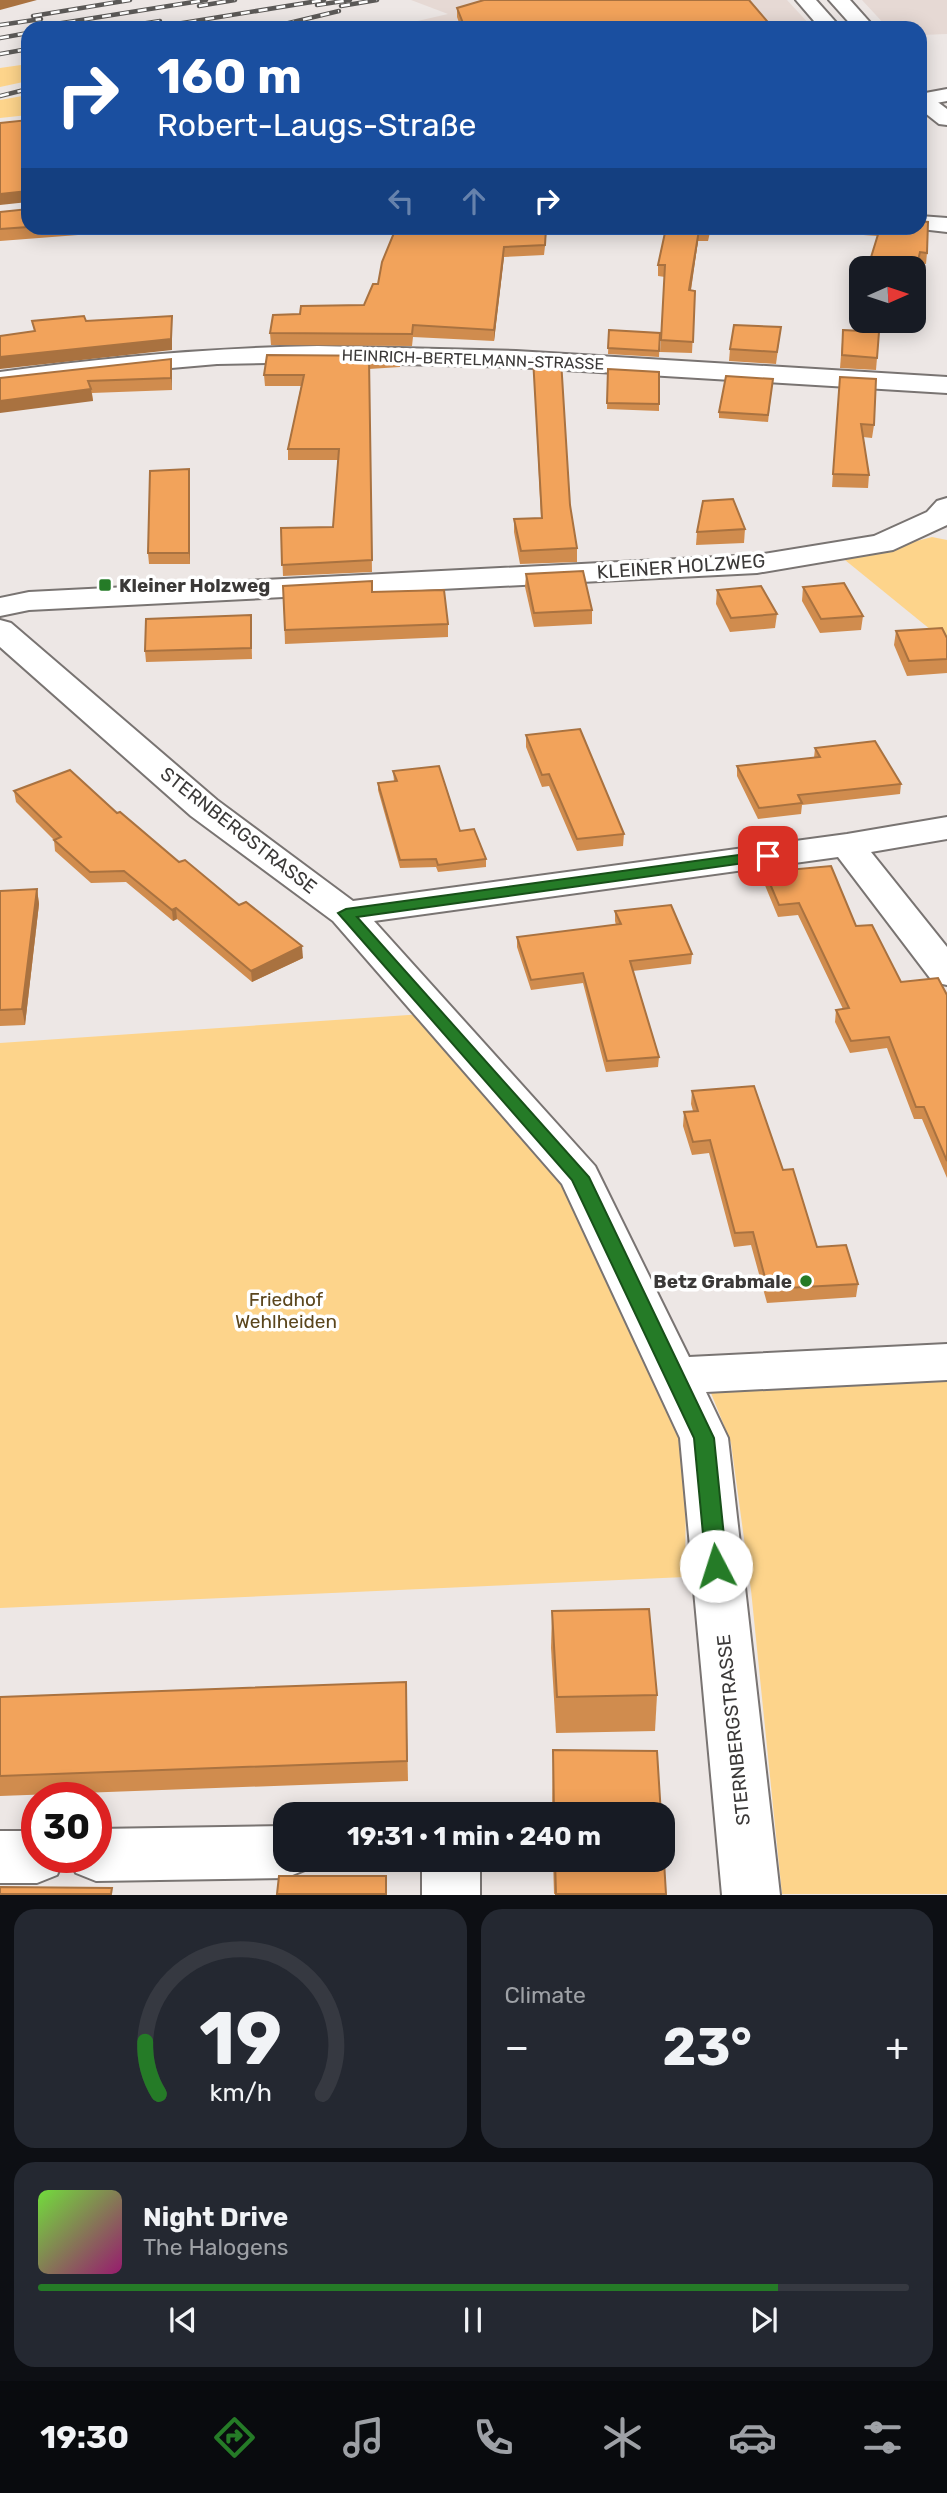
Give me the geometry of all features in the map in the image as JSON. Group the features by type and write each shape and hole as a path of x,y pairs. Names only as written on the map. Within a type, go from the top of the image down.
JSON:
{"street":[{"path":"806,0 825,21"},
{"path":"839,0 859,21"},
{"path":"927,98 947,94"},
{"path":"927,104 947,119"},
{"path":"927,224 947,225"},
{"name":"HEINRICH-BERTELMANN-STRASSE","path":"0,380 91,367 217,356 318,354 541,361 947,385"},
{"name":"KLEINER HOLZWEG","path":"0,607 29,601 757,564 882,544 944,517"},
{"name":"STERNBERGSTRASSE","path":"0,630 204,808 346,913 580,1177 704,1438 751,1895"},
{"path":"346,913 847,845 947,828"},
{"path":"847,845 947,973"},
{"path":"676,1376 947,1362"},
{"path":"112,1855 273,1852"},
{"path":"0,1857 21,1857"},
{"path":"451,1895 452,1872"}],"shaded area":[{"path":"411,0 787,0 806,21 418,21 448,14"},
{"path":"862,0 947,0 947,34 927,35 927,21 882,21"}],"green space":[{"path":"21,65 21,82 0,87 0,68"},
{"path":"21,96 21,116 0,118 0,100"},
{"path":"932,537 947,540 947,643 845,560"},
{"name":"Friedhof Wehlheiden","path":"423,1014 567,1183 681,1438 686,1490 685,1577 0,1608 0,1043"},
{"path":"947,1379 947,1894 782,1894 751,1590 731,1443 711,1393"}],"building":[{"path":"484,0 749,0 767,21 462,21 457,8"},
{"path":"21,121 21,192 0,194 0,123"},
{"path":"21,210 21,228 0,229 0,212"},
{"path":"928,222 927,253 920,252 919,256 871,256 878,235 927,235"},
{"path":"393,235 546,235 545,245 504,247 494,330 413,325 412,334 270,333 273,315 300,314 301,306 364,305 373,284 378,284 382,262"},
{"path":"664,235 698,235 689,290 695,291 693,342 661,340 665,265 658,265"},
{"path":"84,316 86,321 172,316 171,339 0,357 0,336 35,331 32,321"},
{"path":"734,325 781,327 777,352 730,349"},
{"path":"609,330 660,333 659,351 608,348"},
{"path":"843,330 849,330 849,333 879,333 877,358 842,355"},
{"path":"267,355 399,356 369,358 372,560 282,565 281,528 333,527 339,449 288,449 304,375 264,375"},
{"path":"533,358 561,360 570,505 577,548 521,551 514,519 542,518"},
{"path":"171,359 171,378 88,381 91,389 0,401 0,378"},
{"path":"608,369 659,372 659,404 607,403"},
{"path":"726,376 773,379 768,415 719,412"},
{"path":"840,377 876,379 874,425 861,424 869,475 833,474"},
{"path":"189,469 189,553 148,553 150,471"},
{"path":"733,499 745,529 697,532 703,501"},
{"path":"583,571 592,610 534,613 526,574"},
{"path":"372,581 372,592 444,590 448,624 285,630 283,586"},
{"path":"844,583 863,616 821,619 803,587"},
{"path":"761,586 777,614 731,618 717,590"},
{"path":"251,615 251,648 145,651 146,619"},
{"path":"942,628 947,638 947,659 909,661 896,631"},
{"path":"580,729 624,834 577,839 549,774 542,775 526,735"},
{"path":"875,741 901,784 798,795 802,803 759,808 737,766 820,757 815,748"},
{"path":"439,766 460,831 474,829 486,859 438,865 436,859 400,860 378,783 397,781 393,771"},
{"path":"70,770 117,813 120,812 179,862 185,860 239,905 246,902 302,946 251,971 176,908 172,910 124,871 90,872 54,840 61,837 14,791"},
{"path":"831,866 856,926 872,925 901,982 938,978 947,995 947,1161 924,1107 916,1107 889,1037 851,1041 836,1010 849,1008 799,903 779,905 765,872"},
{"path":"37,889 22,1009 0,1010 0,891"},
{"path":"671,905 692,954 630,961 659,1057 607,1061 583,973 531,980 517,937 621,924 615,911"},
{"path":"754,1086 783,1170 793,1169 817,1247 846,1245 858,1284 768,1289 753,1232 735,1233 710,1140 693,1142 684,1112 698,1111 692,1091"},
{"path":"649,1609 657,1695 557,1697 552,1611"},
{"path":"406,1682 407,1761 0,1776 0,1697"},
{"path":"553,1750 657,1751 660,1802 554,1802"},
{"path":"555,1872 665,1872 666,1894 556,1894"},
{"path":"279,1876 386,1876 386,1894 277,1894"},
{"path":"0,1887 112,1888 111,1894 0,1894"}],"railway":[{"path":"33,16 130,0"},
{"path":"75,21 206,0"},
{"path":"199,6 235,0"},
{"path":"195,21 324,0"},
{"path":"317,5 350,0"},
{"path":"341,6 377,0"},
{"path":"297,21 339,11"},
{"path":"27,21 41,19"},
{"path":"0,25 21,22"},
{"path":"0,38 21,34"},
{"path":"0,54 21,50"},
{"path":"0,96 21,91"}],"place":[{"name":"Kleiner Holzweg","path":"105,585"},
{"name":"Betz Grabmale","path":"806,1281"}],"route":[{"path":"716,1566 704,1438 580,1177 346,913 768,856"}]}
